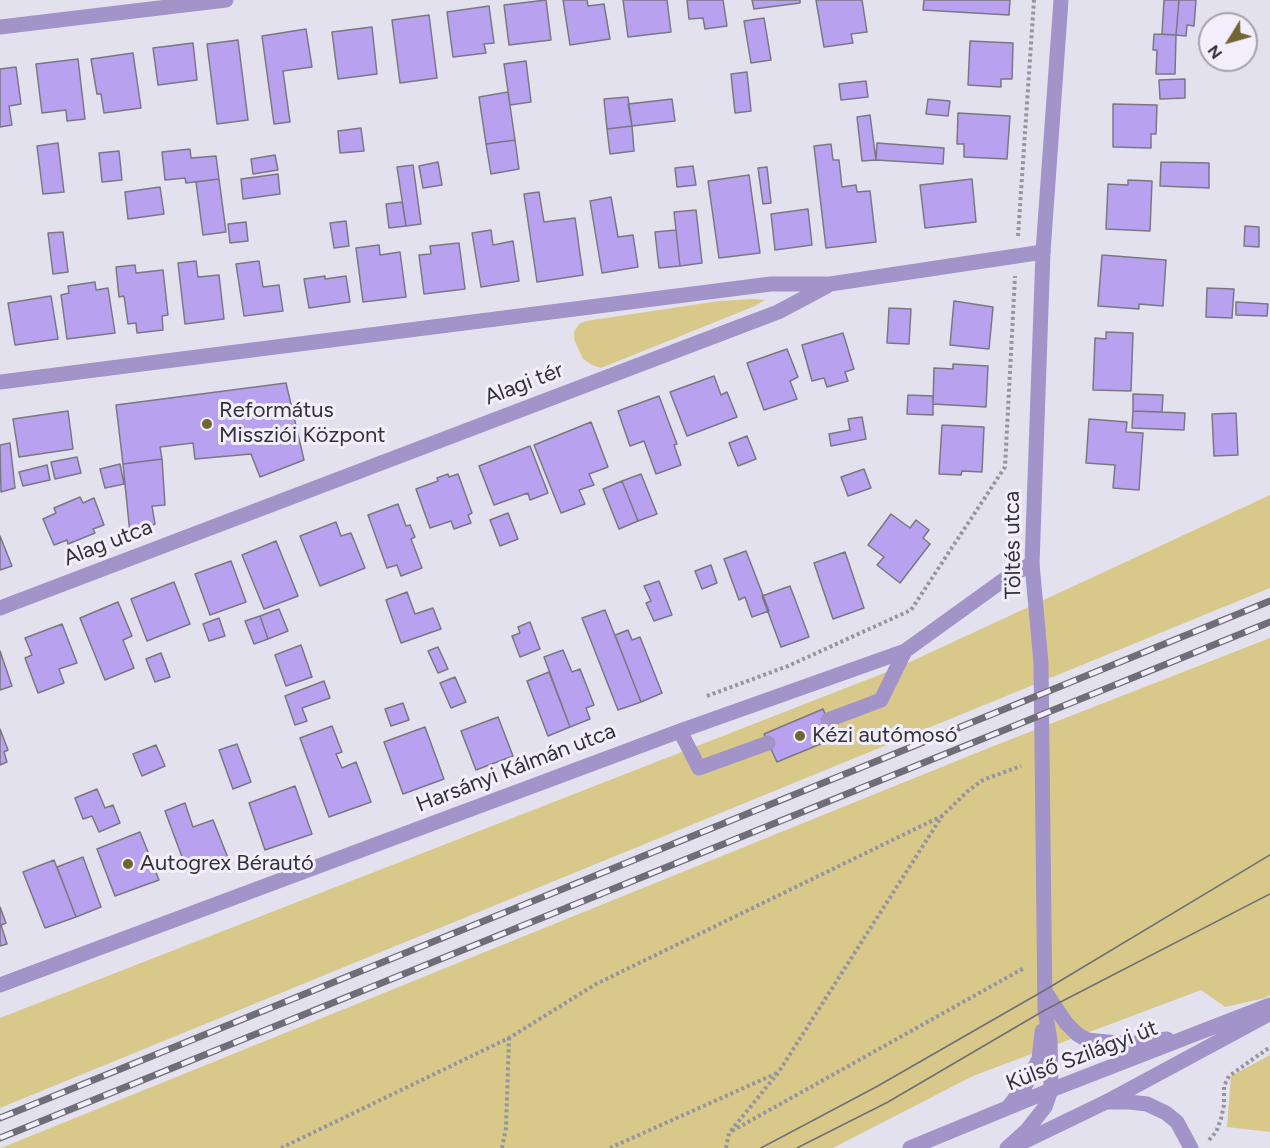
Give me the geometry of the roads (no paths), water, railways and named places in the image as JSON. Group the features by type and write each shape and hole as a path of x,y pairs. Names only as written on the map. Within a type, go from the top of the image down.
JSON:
{"street":[{"path":"0,27 226,0"},
{"name":"Töltés utca","path":"1051,1090 1050,1040 1045,1010 1041,663 1032,564 1043,252 1062,0"},
{"name":"Alagi tér","path":"0,382 771,284 830,284 1043,252"},
{"name":"Alagi tér","path":"232,520 778,312 830,284"},
{"name":"Alag utca","path":"0,608 232,520"},
{"name":"Harsányi Kálmán utca","path":"0,985 680,731 905,651 1009,576 1032,564"},
{"path":"828,720 881,700 905,651"},
{"path":"680,731 699,768 768,743"},
{"path":"1045,990 1066,1023 1077,1034 1088,1040 1128,1044 1194,1036"},
{"name":"Külső Szilágyi út","path":"910,1148 1051,1090 1270,1005"},
{"path":"1006,1109 1025,1086 1039,1059 1045,1010"},
{"name":"Külső Szilágyi út","path":"1009,1148 1106,1102 1270,1014"},
{"path":"1009,1148 1045,1107 1051,1090"},
{"path":"1106,1102 1147,1104 1166,1113 1177,1122 1191,1148"}],"tram line":[{"path":"761,1148 876,1087 1045,990 1270,855"},
{"path":"797,1148 888,1102 1045,1010 1270,894"}],"railway":[{"path":"0,1118 1270,601"},
{"path":"0,1138 1270,622"}],"place":[{"name":"Református Missziói Központ","path":"207,424"},
{"name":"Kézi autómosó","path":"800,736"},
{"name":"Autogrex Bérautó","path":"128,864"}]}
